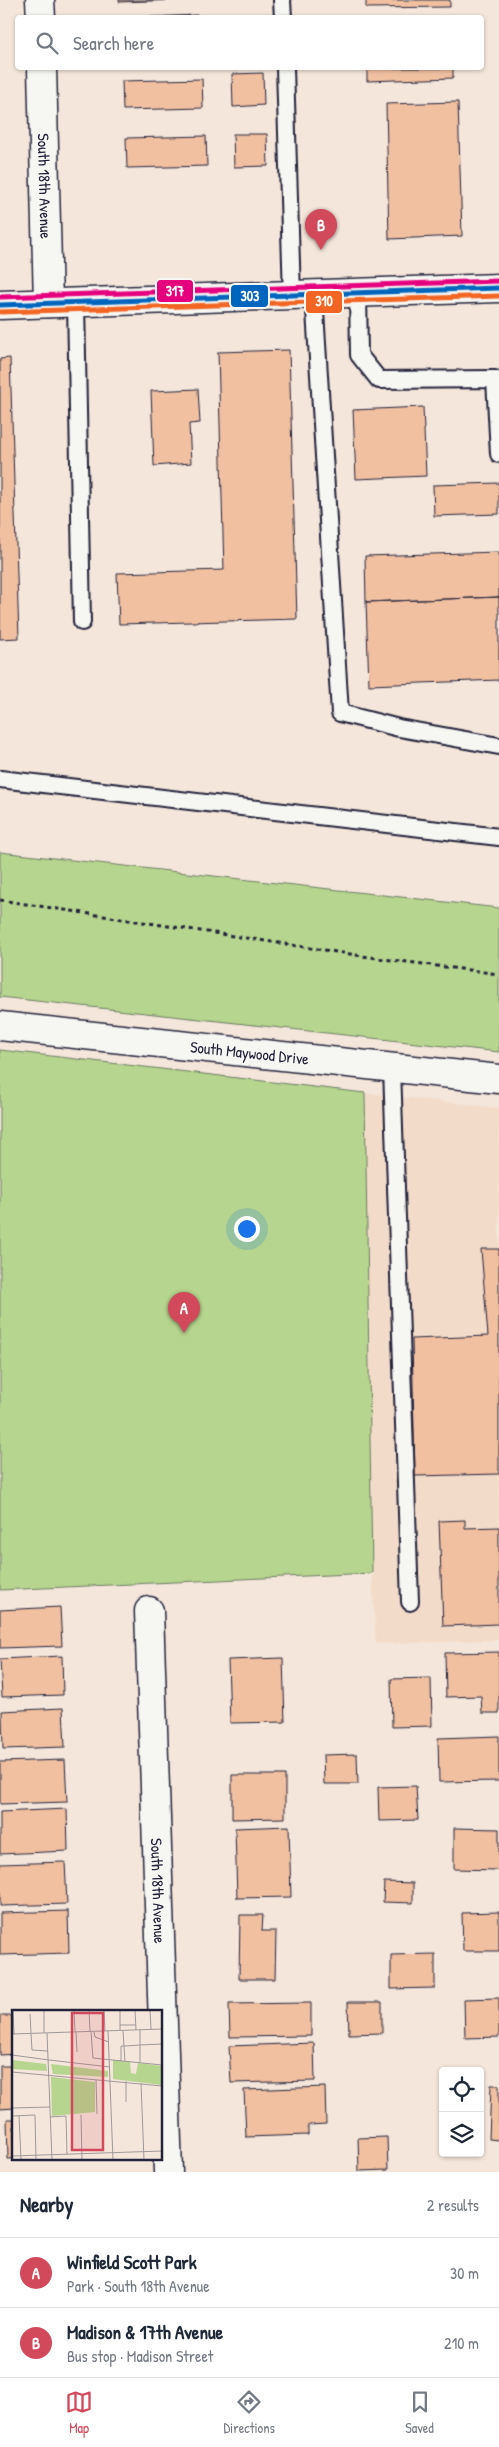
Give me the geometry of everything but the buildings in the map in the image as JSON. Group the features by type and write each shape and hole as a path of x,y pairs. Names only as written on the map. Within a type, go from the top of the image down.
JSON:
{"street":[{"path":"40,0 41,15"},
{"name":"South 18th Avenue","path":"42,70 48,303"},
{"path":"0,305 499,288"},
{"name":"South Maywood Drive","path":"0,1026 499,1079"},
{"name":"South 18th Avenue","path":"149,1611 168,2172"}],"lane":[{"path":"282,0 283,15"},
{"path":"284,70 340,713 399,728 499,746"},
{"path":"358,293 359,355 379,380 494,379 499,454"},
{"path":"76,303 82,622"},
{"path":"0,779 499,837"},
{"path":"392,1068 410,1602"}],"path":[{"path":"0,900 369,957 499,974"}],"shaded area":[{"path":"365,1093 499,1108 499,1640 376,1644 372,1573"}],"green space":[{"path":"0,852 499,908 499,1052 0,997"},
{"path":"0,1050 365,1093 372,1573 0,1590"}],"transit line":[{"name":"317","path":"0,297 499,281"},
{"name":"303","path":"0,305 499,288"},
{"name":"310","path":"0,312 499,296"}],"place":[{"name":"Madison & 17th Avenue","path":"321,250"},
{"name":"Winfield Scott Park","path":"184,1333"}]}
